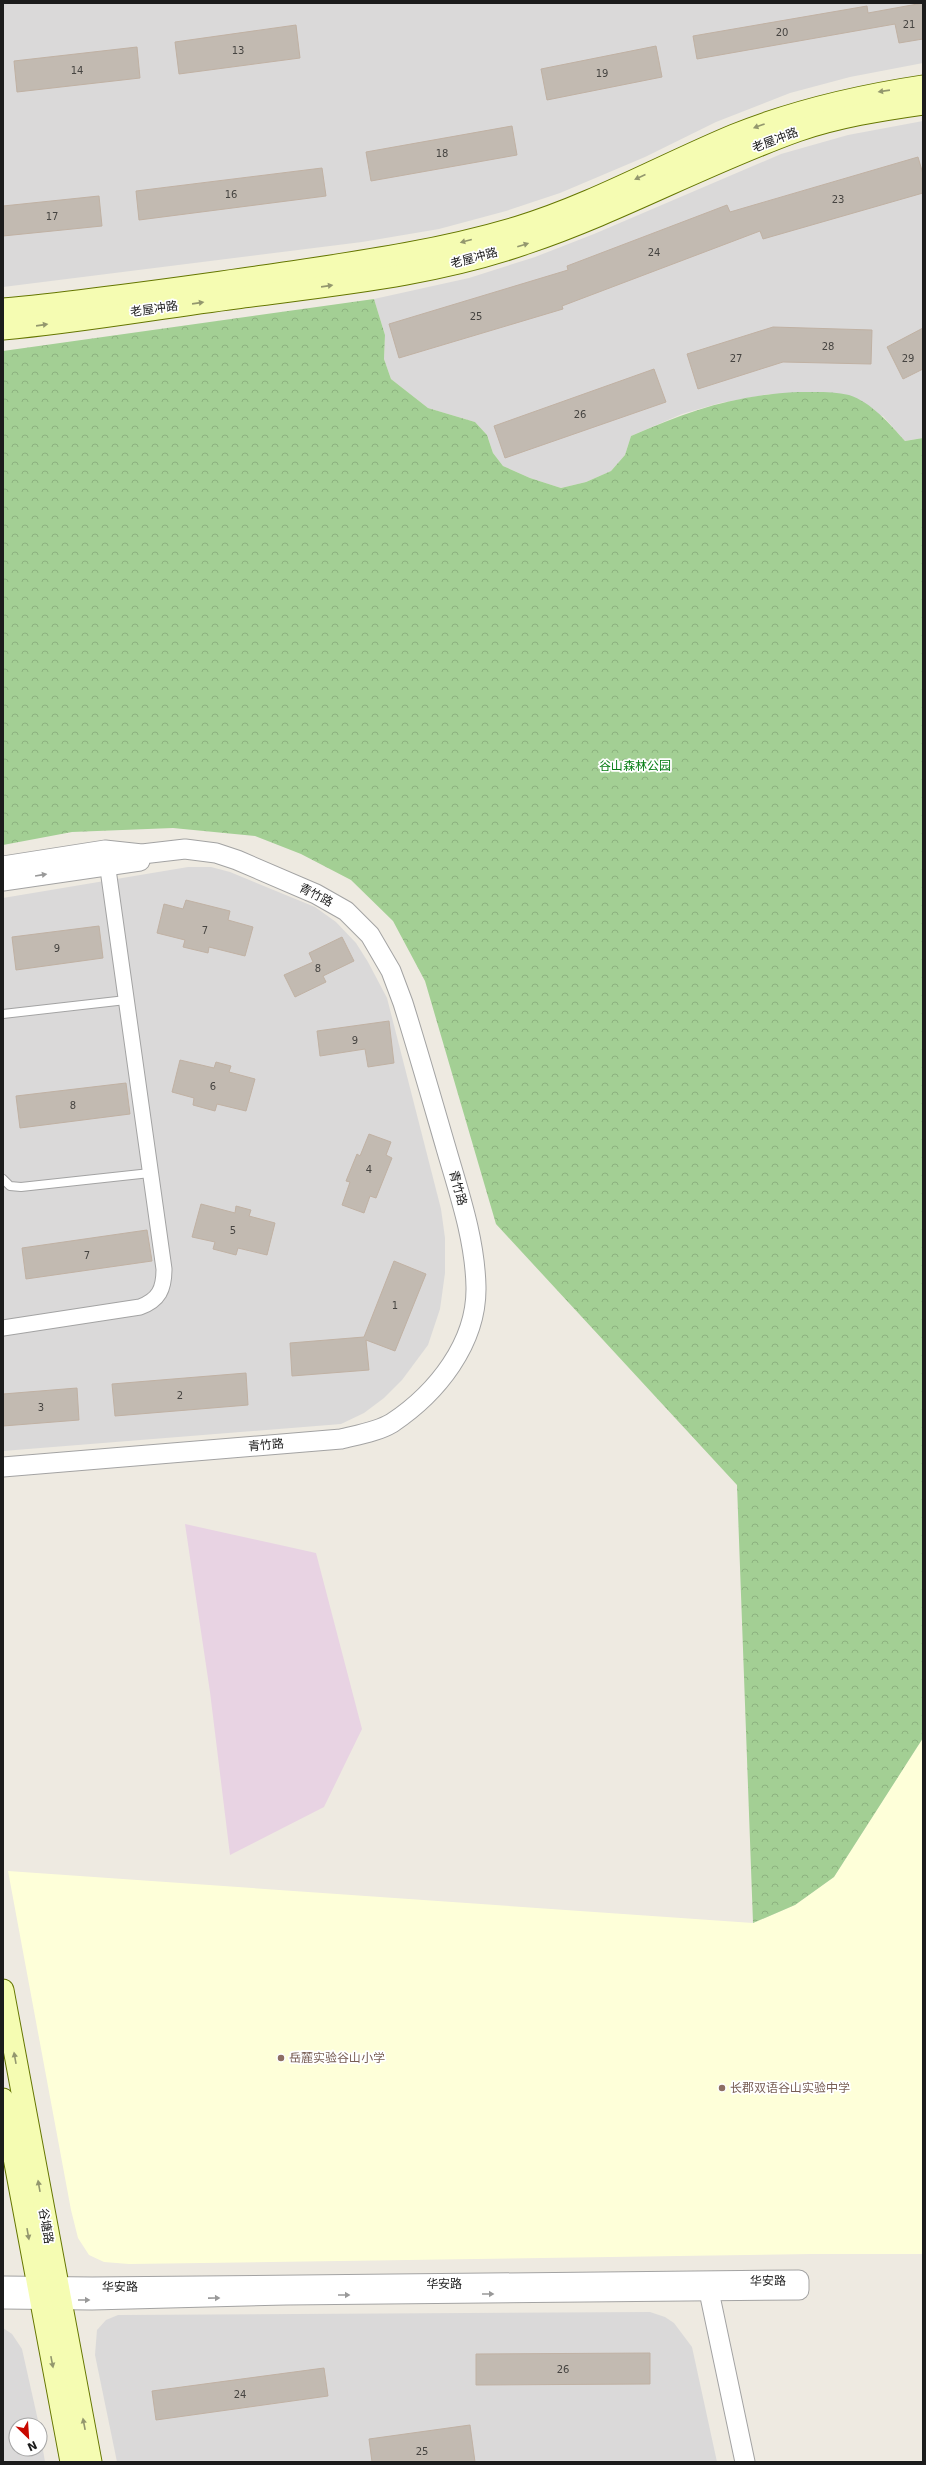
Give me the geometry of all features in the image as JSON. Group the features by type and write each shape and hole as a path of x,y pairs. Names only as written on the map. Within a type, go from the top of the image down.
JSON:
{"main road":[{"name":"老屋冲路","path":"3,310 196,285 434,249 519,226 593,198 734,135 792,114 860,95 923,86"},
{"name":"老屋冲路","path":"3,329 358,282 438,268 525,244 599,217 742,153 799,130 864,113 923,104"},
{"name":"谷塘路","path":"3,1990 49,2293 71,2462"},
{"name":"谷塘路","path":"3,2099 91,2462"}],"street":[{"name":"青竹路","path":"3,866 107,858 185,849 216,853 316,894 346,911 370,935 391,971 403,1003 461,1199 472,1249 476,1288 470,1325 458,1355 444,1376 417,1403 391,1423 370,1432 340,1439 3,1467"},
{"name":"青竹路","path":"3,881 107,858 186,856 215,859 313,899 342,917 365,940 385,973 396,1004 455,1200 466,1249 469,1287 464,1321 452,1353 440,1371 412,1399 388,1418 369,1426 339,1433 3,1461"},
{"path":"3,1328 140,1307 150,1303 159,1296 164,1282 164,1269 107,858"},
{"name":"华安路","path":"3,2286 49,2293"},
{"path":"703,2287 735,2462"},
{"path":"703,2287 745,2462"},
{"name":"华安路","path":"3,2299 49,2293 286,2295 703,2287"}],"lane":[{"path":"3,1014 126,1000"},
{"path":"3,1179 10,1186 21,1187 150,1173"}],"shaded area":[{"path":"3,3 923,3 923,63 850,77 790,93 716,122 645,157 560,193 506,211 439,229 362,242 3,287"},
{"path":"923,121 923,438 905,441 883,416 769,394 720,403 682,414 631,436 625,455 611,471 586,482 561,488 530,478 503,466 493,453 487,435 475,422 428,408 391,379 384,359 385,335 374,299 469,278 535,257 594,234 781,154 848,135"},
{"path":"188,867 211,867 230,872 315,907 336,922 356,943 368,962 387,998 441,1209 445,1238 445,1273 440,1309 428,1345 402,1380 384,1398 364,1413 341,1424 3,1451 3,898"},
{"path":"185,1524 316,1553 362,1729 324,1807 230,1855 210,1692"},
{"path":"923,1738 923,2254 811,2254 129,2264 104,2262 89,2255 78,2238 71,2210 8,1871 753,1923 795,1905 834,1877"},
{"path":"650,2312 665,2317 674,2323 692,2347 717,2462 117,2462 95,2355 97,2330 106,2320 118,2315"},
{"path":"3,2328 12,2334 22,2349 37,2417 8,2417 8,2457 44,2457 45,2462 3,2462"}],"green space":[{"name":"谷山森林公园","path":"374,299 385,335 384,359 391,379 428,408 475,422 487,435 493,453 503,466 530,478 561,488 586,482 611,471 625,455 631,436 692,412 753,397 798,392 830,392 849,395 857,398 872,408 905,441 923,438 923,1738 834,1877 795,1905 753,1923 737,1485 496,1224 425,981 393,921 351,880 301,854 255,836 173,828 72,832 3,845 3,351"}],"building":[{"path":"923,3 923,39 899,43 895,24 697,59 693,36 867,6 868,13"},
{"path":"296,25 300,58 179,74 175,42"},
{"path":"656,46 662,77 547,100 541,69"},
{"path":"137,47 140,78 17,92 14,61"},
{"path":"512,126 517,155 371,181 366,152"},
{"path":"918,157 923,174 923,193 763,239 760,231 562,306 563,309 399,358 389,324 568,270 567,266 727,205 730,212"},
{"path":"322,168 326,196 139,220 136,191"},
{"path":"99,196 102,226 3,236 3,206"},
{"path":"773,327 872,330 871,364 783,362 698,389 687,354"},
{"path":"923,328 923,369 903,379 887,347"},
{"path":"654,369 666,402 505,458 494,426"},
{"path":"186,900 230,911 228,920 253,927 245,956 209,947 208,953 183,947 185,940 157,933 164,904 183,909"},
{"path":"99,926 103,958 16,970 12,937"},
{"path":"342,937 354,961 323,976 326,982 295,997 284,975 313,962 309,953"},
{"path":"389,1021 394,1063 368,1067 365,1049 320,1056 317,1031"},
{"path":"180,1060 214,1068 216,1062 231,1066 229,1072 255,1079 246,1111 217,1104 215,1111 193,1105 194,1098 172,1092"},
{"path":"126,1083 130,1114 20,1128 16,1096"},
{"path":"369,1134 391,1142 386,1155 392,1158 376,1198 370,1196 364,1213 342,1205 350,1182 346,1181 357,1154 360,1156"},
{"path":"201,1204 235,1213 236,1206 251,1210 249,1216 275,1223 267,1255 238,1248 236,1255 213,1249 215,1242 192,1237"},
{"path":"147,1230 152,1261 26,1279 22,1248"},
{"path":"394,1261 426,1274 395,1351 366,1340 369,1370 292,1376 290,1343 364,1337"},
{"path":"246,1373 248,1405 115,1416 112,1384"},
{"path":"77,1388 79,1420 3,1426 3,1394"},
{"path":"650,2353 650,2384 476,2385 476,2354"},
{"path":"324,2368 328,2396 156,2420 152,2391"},
{"path":"470,2425 475,2462 372,2462 369,2439"}],"place":[{"name":"岳麓实验谷山小学","path":"281,2058"},
{"name":"长郡双语谷山实验中学","path":"722,2088"}]}
